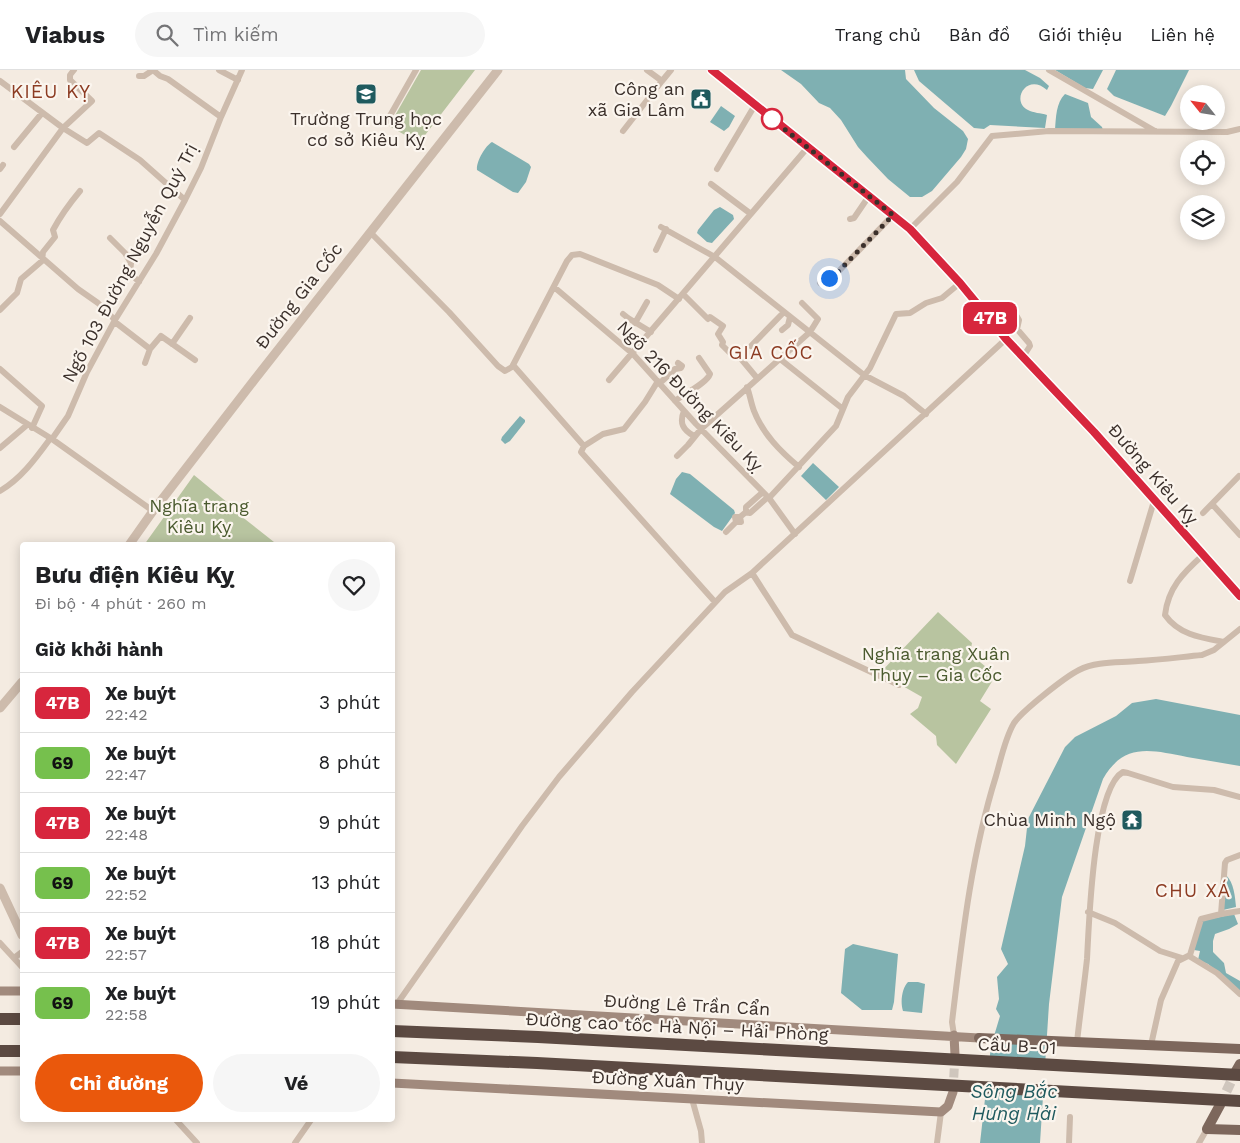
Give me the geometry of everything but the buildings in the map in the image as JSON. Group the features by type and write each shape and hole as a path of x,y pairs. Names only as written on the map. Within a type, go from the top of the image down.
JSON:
{"highway":[{"path":"0,1019 20,1019"},
{"name":"Đường cao tốc Hà Nội – Hải Phòng","path":"395,1031 957,1058"},
{"path":"0,1045 20,1045"},
{"path":"0,1051 20,1051"},
{"path":"395,1057 537,1063 955,1088 1240,1101"},
{"name":"Cầu B-01","path":"957,1058 1074,1066 1239,1070"}],"main road":[{"name":"Đường Kiêu Kỵ","path":"712,70 910,229 960,283 1006,339 1094,432 1240,596"},
{"path":"0,991 20,991"},
{"name":"Đường Lê Trần Cẩn","path":"395,1004 954,1035 979,1038"},
{"path":"954,1035 957,1058"},
{"path":"979,1038 1240,1049"},
{"path":"0,1071 20,1071"},
{"name":"Đường Xuân Thụy","path":"395,1083 941,1112"},
{"path":"941,1112 948,1106 955,1088"},
{"path":"1220,1105 1207,1129 1240,1130"}],"street":[{"path":"0,214 63,128 92,101 70,80 74,70"},
{"path":"139,76 144,76 152,70 168,79 221,117"},
{"path":"220,70 238,80"},
{"name":"Ngõ 103 Đường Nguyễn Quý Trị","path":"0,491 30,466 68,416 87,372 185,200 201,168 242,70"},
{"path":"387,121 416,70"},
{"name":"Đường Gia Cốc","path":"131,542 153,511 498,70"},
{"path":"648,70 662,81"},
{"path":"623,131 671,70"},
{"path":"1049,70 1156,132"},
{"path":"0,81 63,128 87,143 99,133 140,160 185,200"},
{"path":"717,169 755,105"},
{"path":"14,147 42,113"},
{"path":"910,229 957,182 992,136 1048,131 1227,132 1240,129"},
{"path":"609,380 808,147"},
{"path":"711,184 751,214"},
{"path":"0,310 17,293 21,278 40,264 45,248 56,237 55,226 63,212 80,191"},
{"path":"850,219 854,218 869,196"},
{"path":"820,284 838,272 893,215"},
{"path":"0,221 150,349"},
{"path":"656,250 664,228 714,257 864,375 904,396 926,414"},
{"path":"370,232 450,312 498,366 505,371 513,365 569,257 580,254 681,296 708,319 710,317 722,324 723,326 718,334 723,342 722,345 732,355 737,354 757,378"},
{"path":"110,238 125,253 131,263 130,273 139,282"},
{"path":"726,532 741,517 750,513 799,467 836,426 848,397 870,368 896,314 910,313 926,303 942,298 960,283"},
{"name":"Ngõ 216 Đường Kiêu Kỵ","path":"554,287 633,354 684,411 767,496 795,534"},
{"path":"635,323 647,302"},
{"path":"677,456 701,429 810,332 818,320 802,303"},
{"path":"751,346 784,312"},
{"path":"623,314 651,332"},
{"path":"1016,315 1019,320 1017,329 1030,346 1023,357"},
{"path":"782,330 788,325 790,317"},
{"path":"172,344 190,318"},
{"path":"145,363 150,349 161,336 195,360"},
{"path":"395,1004 522,826 560,777 632,692 725,592 752,573 1006,339"},
{"path":"675,400 706,382 709,378 710,374 699,358"},
{"path":"780,358 843,409"},
{"path":"678,363 682,366 681,368 675,369 659,382 624,429 603,434 581,450 583,456 715,602"},
{"path":"513,365 584,446"},
{"path":"0,368 42,406 30,426 0,448"},
{"path":"747,387 753,408 767,435 777,448 799,467"},
{"path":"0,407 51,439 153,511"},
{"path":"684,411 682,417 683,427 685,431 694,436"},
{"path":"1203,513 1240,476"},
{"path":"1130,581 1154,501"},
{"path":"1212,504 1240,535"},
{"path":"1203,556 1189,568 1173,588 1167,601 1165,615 1170,622 1191,635 1224,642"},
{"path":"752,573 792,635 899,685"},
{"path":"954,1035 952,1022 963,931 974,865 988,803 1007,741 1018,718 1078,670 1091,666 1202,655 1214,650 1240,629"},
{"path":"0,708 20,684"},
{"path":"1072,1042 1086,959 1088,912 1103,812 1108,792 1118,775 1122,772 1128,773 1174,786 1214,790 1240,797"},
{"path":"1221,914 1225,862 1240,855"},
{"path":"0,888 20,931"},
{"path":"1151,1045 1163,994 1178,961 1185,957 1201,919 1240,911"},
{"path":"1088,912 1115,923 1160,951 1185,957 1216,973 1240,994"},
{"path":"0,943 20,965"},
{"path":"14,958 20,954"},
{"path":"692,1099 701,1131 702,1143"},
{"path":"937,1143 941,1112"},
{"path":"1069,1143 1070,1117"},
{"path":"178,1122 197,1143"},
{"path":"295,1143 310,1122"},
{"path":"1199,1143 1207,1129"}],"green space":[{"path":"421,70 475,70 419,143 389,126"},
{"name":"Nghĩa trang Kiêu Kỵ","path":"194,475 228,503 227,505 274,542 146,542"},
{"name":"Nghĩa trang Xuân Thụy – Gia Cốc","path":"938,612 972,643 970,654 996,675 980,701 991,709 956,764 937,745 936,736 910,714 918,708 922,697 880,673"}],"water":[{"path":"781,70 905,70 906,79 934,108 963,131 968,139 966,149 932,191 922,197 910,197 888,179 858,147 841,120 830,108 819,103 801,84"},
{"path":"914,70 1025,70 1040,78 1049,86 1047,90 1040,85 1033,84 1027,86 1021,95 1023,106 1028,110 1047,115 1045,128 990,125 984,129 974,128 919,81"},
{"path":"1055,70 1103,70 1093,89 1085,88"},
{"path":"1116,70 1189,70 1165,116 1114,96 1107,89"},
{"path":"1065,94 1088,103 1091,117 1103,130 1055,130 1058,106"},
{"path":"721,106 735,116 729,127 724,131 710,122"},
{"path":"492,142 531,167 526,182 518,193 513,192 477,170 482,154"},
{"path":"720,207 733,215 734,219 712,243 707,242 697,233 698,230 714,210"},
{"path":"520,416 525,422 510,441 505,444 501,440 502,437"},
{"path":"813,463 839,487 826,500 801,476"},
{"path":"682,472 690,474 734,510 735,513 722,531 670,494 676,479"},
{"name":"Sông Bắc Hưng Hải","path":"1156,699 1240,715 1240,766 1150,751 1129,754 1111,767 1103,779 1062,897 1049,1004 1040,1143 980,1143 991,1046 1000,1016 996,1009 999,999 997,977 1008,964 1001,949 1025,846 1028,819 1065,747 1075,737 1116,716 1132,703"},
{"path":"1226,875 1235,894 1236,907 1223,910"},
{"path":"1234,914 1238,924 1215,934 1213,952 1224,963 1226,973 1240,981 1240,992 1208,964 1198,960 1200,951 1194,950 1201,921"},
{"path":"853,944 898,954 892,1010 862,1010 841,993 845,949"},
{"path":"908,982 925,984 922,1013 903,1011 902,995"}],"pier":[{"path":"987,1062 1047,1065 1046,1090 984,1087"}],"tunnel":[{"path":"953,1091 955,1055"},
{"path":"1220,1105 1236,1071"}],"bus line":[{"name":"47B","path":"712,70 910,229 960,283 1006,339 1094,432 1240,596"}],"place":[{"name":"Trường Trung học cơ sở Kiêu Kỵ","path":"366,94"},
{"name":"Công an xã Gia Lâm","path":"701,99"},
{"name":"Chùa Minh Ngộ","path":"1132,820"}],"district":[{"name":"KIÊU KỴ","path":"51,91"},
{"name":"GIA CỐC","path":"771,352"},
{"name":"CHU XÁ","path":"1193,890"}],"route":[{"path":"772,119 768,116 893,215 838,272 829,278"}]}
